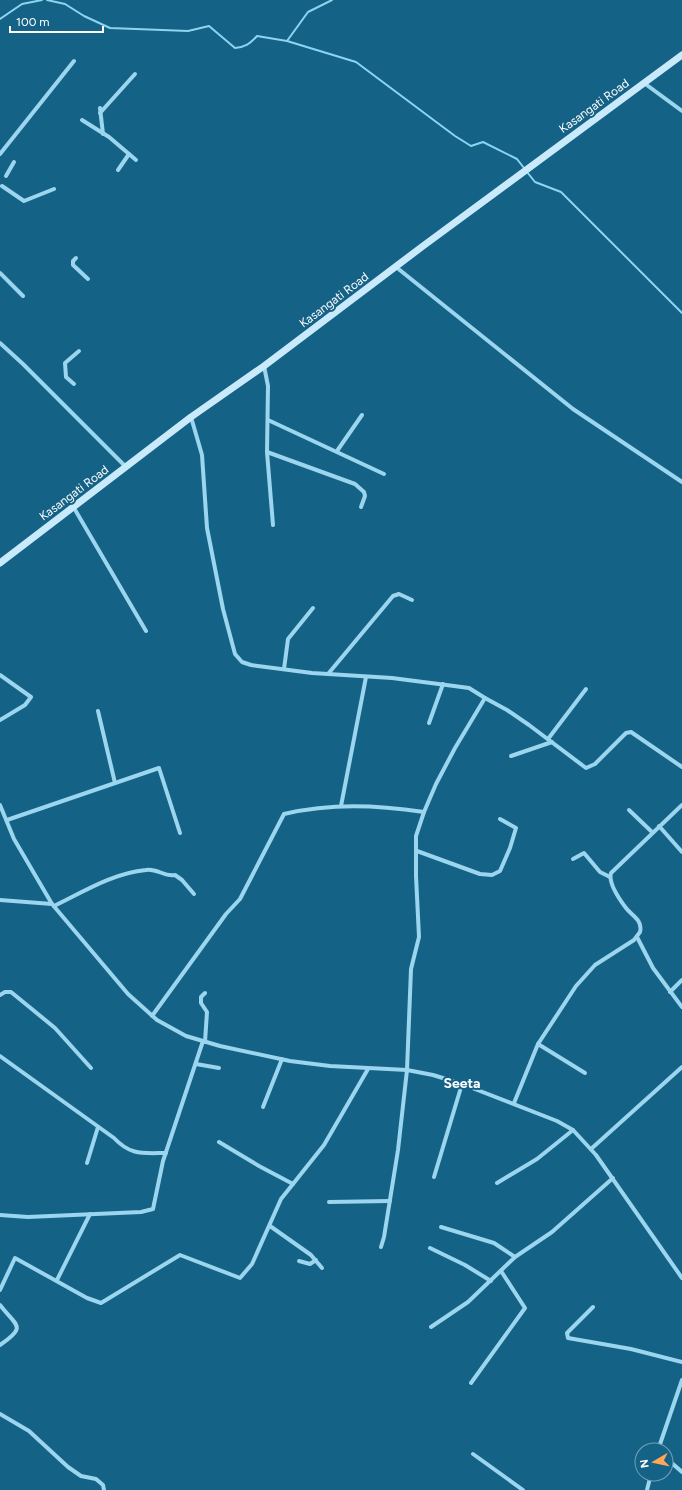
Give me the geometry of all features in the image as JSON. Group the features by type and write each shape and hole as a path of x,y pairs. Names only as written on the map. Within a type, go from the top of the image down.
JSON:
{"street":[{"name":"Kasangati Road","path":"0,563 191,418 264,366 682,55"},
{"path":"0,154 74,61"},
{"path":"103,134 100,110 135,74"},
{"path":"644,83 682,111"},
{"path":"82,120 103,134 136,160"},
{"path":"118,170 129,154"},
{"path":"6,176 14,162"},
{"path":"2,186 24,201 54,189"},
{"path":"76,258 73,261 73,265 88,279"},
{"path":"396,267 573,408 682,482"},
{"path":"0,273 23,296"},
{"path":"0,343 126,467"},
{"path":"74,384 66,377 65,363 79,350"},
{"path":"264,366 268,386 268,452 273,525"},
{"path":"337,451 362,415"},
{"path":"191,418 202,455 207,528 212,557 223,609 236,654 242,662 251,665 284,669 443,684 469,688 507,710 583,767 588,768 626,733 631,732 682,767"},
{"path":"268,420 384,474"},
{"path":"268,452 355,484 364,492 365,496 361,507"},
{"path":"74,508 146,631"},
{"path":"328,674 393,596 399,594 412,600"},
{"path":"284,669 288,639 313,608"},
{"path":"0,675 31,696 25,705 0,720"},
{"path":"341,806 366,677"},
{"path":"429,723 443,684"},
{"path":"511,756 550,741 586,689"},
{"path":"381,1247 390,1201 407,1070 411,969 419,937 416,836 424,812 455,748 485,698"},
{"path":"98,711 115,784"},
{"path":"6,820 159,768 180,834"},
{"path":"0,805 14,839 53,905 128,994 152,1016 186,1036 282,1059 330,1066 407,1070 433,1075 462,1084 501,1100 514,1103 557,1121 573,1130 591,1149 613,1178 682,1278"},
{"path":"152,1016 226,914 240,899 284,814 341,806 362,805 424,812"},
{"path":"610,877 611,873 652,832 682,805"},
{"path":"629,810 652,832"},
{"path":"417,851 480,874 492,875 500,871 510,848 516,828 500,819"},
{"path":"659,826 682,852"},
{"path":"514,1103 538,1044 576,986 595,966 637,938 640,932 641,925 639,921 626,909 610,877 600,872 584,853 581,853 573,859"},
{"path":"0,900 53,905 111,879 145,870 156,870 167,876 175,875 182,880 194,894"},
{"path":"637,938 653,968 682,1007"},
{"path":"670,992 682,980"},
{"path":"0,995 5,992 11,992 55,1028 91,1068"},
{"path":"0,1215 28,1217 141,1212 153,1209 166,1153 204,1041 207,1012 201,1004 201,997 205,993"},
{"path":"538,1044 585,1073"},
{"path":"0,1056 114,1138 124,1148 131,1151 166,1153"},
{"path":"263,1107 282,1059"},
{"path":"196,1064 219,1068"},
{"path":"591,1149 682,1066"},
{"path":"0,1290 15,1258 87,1298 101,1302 180,1255 240,1278 252,1264 281,1199 324,1145 368,1069"},
{"path":"434,1177 462,1084"},
{"path":"87,1163 98,1127"},
{"path":"497,1183 537,1160 573,1130"},
{"path":"219,1142 293,1184"},
{"path":"431,1327 468,1302 515,1258 552,1232 613,1178"},
{"path":"328,1202 390,1201"},
{"path":"57,1280 90,1214"},
{"path":"270,1226 311,1255 322,1268"},
{"path":"441,1227 494,1243 515,1258"},
{"path":"430,1248 465,1265 491,1281"},
{"path":"300,1261 310,1264 316,1260"},
{"path":"471,1383 525,1308 501,1271"},
{"path":"0,1305 16,1323 17,1330 14,1336 0,1345"},
{"path":"593,1307 570,1329 567,1333 568,1338 631,1349 682,1362"},
{"path":"661,1442 682,1380"},
{"path":"0,1414 29,1431 68,1467 81,1476 96,1479 103,1485 104,1490"},
{"path":"473,1454 523,1490"},
{"path":"674,1465 682,1472"}],"waterway":[{"path":"0,19 22,4 42,0"},
{"path":"47,0 65,4 84,16 110,28 188,31 209,26 235,48 247,45 257,36 287,41 356,62 455,136 471,146 483,142 517,159 524,168"},
{"path":"287,41 308,12 332,0"},
{"path":"527,172 535,182 561,192 682,313"}],"district":[{"name":"Seeta","path":"462,1083"}]}
